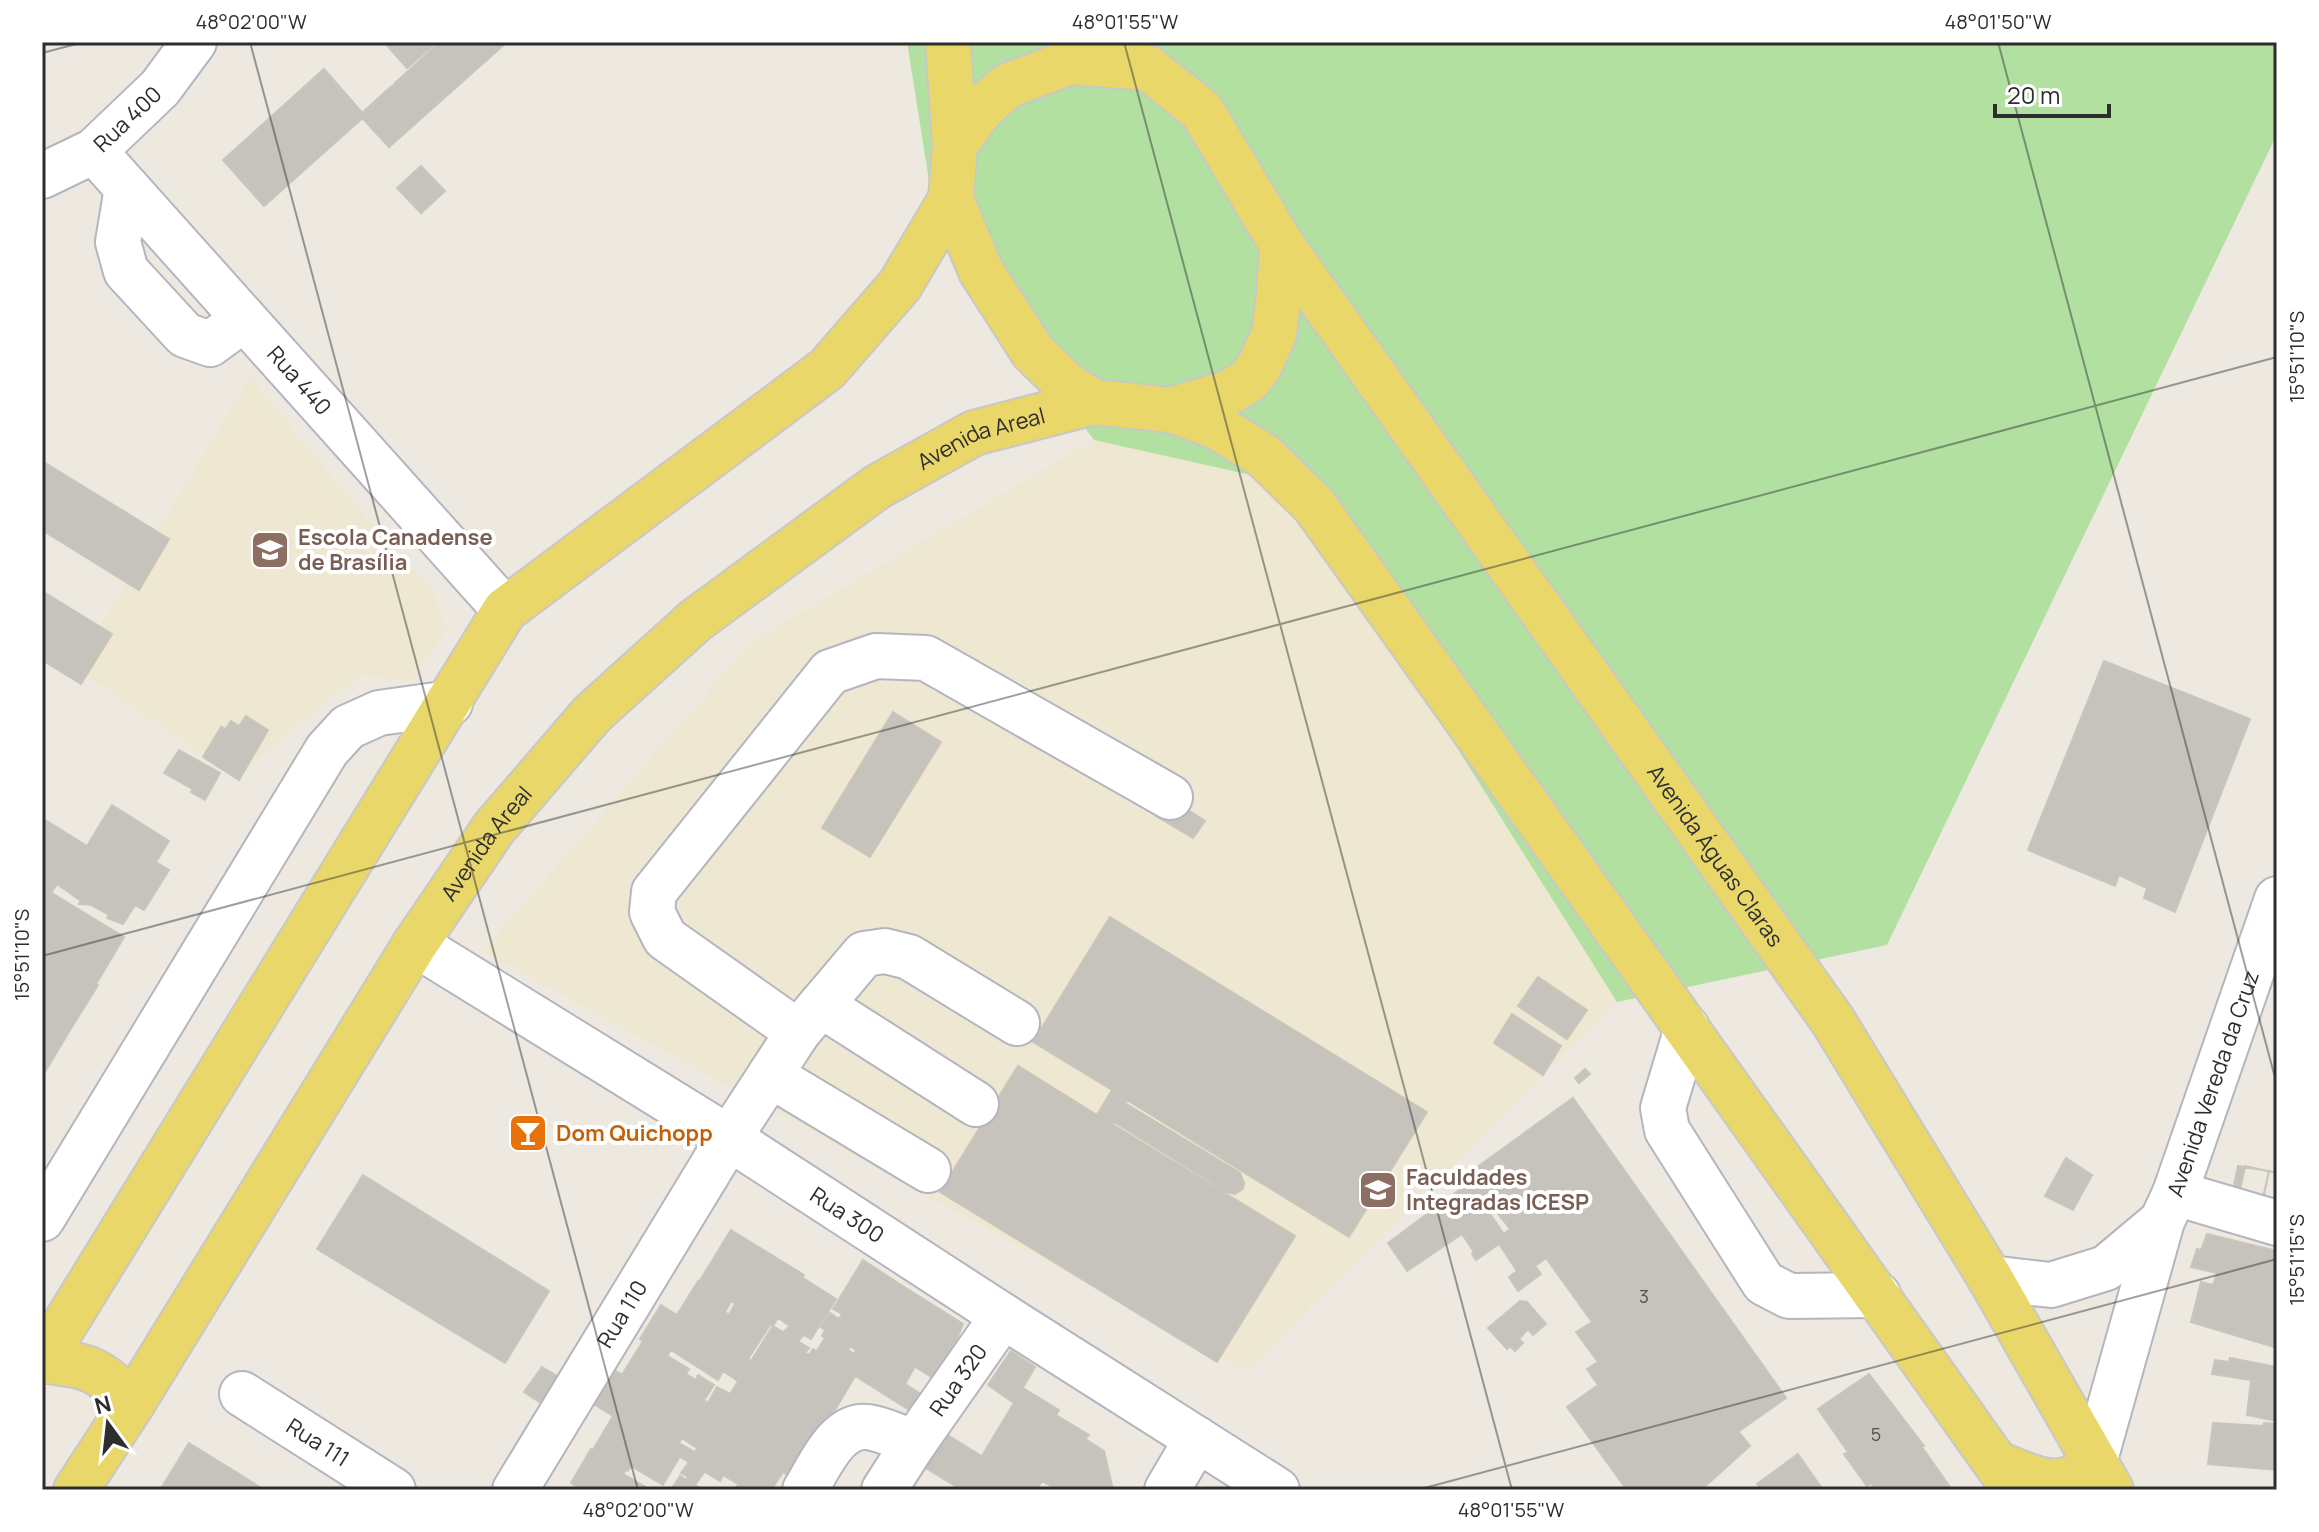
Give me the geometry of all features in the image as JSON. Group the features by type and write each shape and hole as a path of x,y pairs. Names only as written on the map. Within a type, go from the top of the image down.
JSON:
{"main road":[{"path":"132,1404 108,1377 90,1367 42,1360 505,610 827,369 900,285 951,199 955,145 948,42"},
{"name":"Avenida Águas Claras","path":"1104,42 1148,68 1202,111 1282,245 1833,1021 1990,1278 2103,1477"},
{"path":"955,145 982,108 1007,86 1070,62 1148,68"},
{"path":"951,199 981,271 1033,352 1067,385 1094,402 1171,410 1219,428 1264,456 1314,505 2006,1476 2049,1483 2071,1480 2084,1473 2103,1477"},
{"path":"1171,410 1230,392 1248,381 1259,367 1274,334 1282,245"},
{"name":"Avenida Areal","path":"76,1490 415,944 494,828 592,714 696,620 877,487 974,433 1094,402"}],"street":[{"name":"Rua 400","path":"42,176 94,151 160,88 194,42"},
{"name":"Rua 440","path":"94,151 505,610"},
{"path":"976,1104 810,1019 665,938 652,912 654,892 830,672 876,656 926,658 1170,797"},
{"path":"42,1219 327,750 348,727 379,713 450,703"},
{"name":"Avenida Vereda da Cruz","path":"2103,1477 2169,1207 2273,920"},
{"name":"Rua 300","path":"415,944 729,1138 1277,1490"},
{"name":"Rua 110","path":"515,1490 770,1075 810,1019 864,954 885,951 909,957 1017,1023"},
{"path":"1687,1028 1663,1108 1667,1130 1764,1283 1789,1296 1878,1295"},
{"path":"770,1075 928,1170"},
{"name":"Avenida Vereda da Cruz","path":"1990,1278 2051,1285 2106,1268 2169,1207"},
{"path":"2169,1207 2277,1223"},
{"name":"Rua 320","path":"884,1490 1003,1316"},
{"name":"Rua 111","path":"242,1394 393,1490"},
{"path":"805,1490 837,1439 848,1429 871,1427 914,1443"},
{"path":"1167,1490 1197,1439"}],"shaded area":[{"name":"Escola Canadense de Brasília","path":"250,377 357,508 434,593 447,630 410,682 361,674 235,776 75,668"},
{"path":"1094,440 1291,484 1617,1002 1245,1371 483,951 751,642"}],"green space":[{"path":"907,42 2277,42 2277,134 1887,945 1617,1002 1291,484 1094,440 938,237"}],"building":[{"path":"384,42 437,42 407,68"},
{"path":"440,42 507,42 389,147 362,118 365,116 363,112 392,86 394,88 394,84"},
{"path":"324,69 365,116 264,206 223,160"},
{"path":"421,166 445,191 421,213 397,188"},
{"path":"42,461 169,539 139,590 42,530"},
{"path":"42,591 112,634 81,684 42,660"},
{"path":"2104,661 2250,719 2175,912 2144,898 2147,888 2119,875 2115,886 2028,850"},
{"path":"893,712 941,742 870,857 822,828"},
{"path":"246,716 268,730 239,780 203,757 221,727 226,729 231,721 239,726"},
{"path":"179,750 220,773 205,800 191,792 193,789 164,773"},
{"path":"1176,802 1205,821 1193,838 1156,816"},
{"path":"112,805 169,841 156,862 169,870 144,910 135,905 123,924 107,918 109,915 91,905 79,904 81,901 57,884 51,893 42,887 42,818 87,846"},
{"path":"42,887 124,937 96,984 42,951"},
{"path":"1110,917 1427,1112 1349,1237 1127,1100 1125,1103 1240,1173 1243,1189 1235,1194 1227,1192 1114,1122 1112,1124 1295,1236 1217,1362 940,1192 1018,1066 1097,1115 1112,1090 1033,1042"},
{"path":"42,951 98,985 67,1035 42,1020"},
{"path":"1538,977 1587,1010 1567,1039 1518,1006"},
{"path":"1512,1014 1561,1046 1543,1075 1494,1043"},
{"path":"42,1020 67,1035 42,1077"},
{"path":"1585,1069 1590,1074 1579,1083 1575,1078"},
{"path":"1573,1098 1786,1398 1655,1490 1627,1490 1567,1407 1598,1385 1587,1369 1598,1362 1576,1332 1592,1322 1546,1258 1535,1266 1541,1274 1518,1291 1509,1277 1517,1271 1499,1244 1476,1260 1462,1234 1407,1271 1388,1243 1474,1179 1469,1173","holes":["1495,1210 1510,1229 1504,1234 1490,1214"]},
{"path":"2066,1158 2092,1175 2073,1210 2045,1196"},
{"path":"2238,1166 2269,1171 2262,1205 2231,1199"},
{"path":"2245,1166 2277,1173 2277,1205 2238,1200"},
{"path":"2269,1171 2277,1173 2277,1205 2262,1202"},
{"path":"363,1175 549,1291 505,1363 317,1249"},
{"path":"731,1230 804,1275 773,1326 699,1282"},
{"path":"2207,1234 2277,1251 2277,1348 2191,1322 2201,1282 2213,1285 2217,1273 2191,1267 2197,1249 2201,1250"},
{"path":"863,1260 898,1283 856,1350 850,1346 848,1350 854,1354 844,1369 817,1351 825,1338 822,1336 825,1330 821,1327 830,1313 839,1319 842,1314 833,1309"},
{"path":"803,1278 836,1299 811,1339 804,1335 798,1341 783,1332 790,1326 778,1318"},
{"path":"698,1281 731,1301 725,1312 729,1315 735,1304 770,1325 748,1359 677,1315"},
{"path":"898,1283 963,1324 933,1378 866,1335"},
{"path":"1520,1301 1527,1302 1546,1324 1533,1335 1528,1329 1519,1339 1523,1343 1515,1351 1510,1346 1507,1349 1488,1328"},
{"path":"661,1305 751,1361 738,1381 723,1371 718,1380 671,1350 667,1356 640,1339"},
{"path":"773,1326 809,1348 805,1353 809,1355 813,1349 855,1376 835,1410 751,1361"},
{"path":"866,1335 915,1366 905,1384 921,1394 911,1411 844,1369"},
{"path":"643,1341 689,1369 686,1374 696,1380 698,1375 714,1385 704,1400 708,1403 717,1387 730,1394 709,1428 622,1375"},
{"path":"1011,1351 1035,1367 1014,1403 988,1385"},
{"path":"2230,1358 2277,1367 2277,1384 2212,1374 2215,1360 2229,1362"},
{"path":"751,1361 834,1410 813,1445 730,1394"},
{"path":"542,1367 557,1376 541,1403 524,1392"},
{"path":"616,1371 709,1428 697,1448 682,1438 679,1443 695,1452 689,1462 595,1405"},
{"path":"1869,1374 1924,1446 1952,1490 1876,1490 1871,1483 1867,1486 1844,1454 1848,1452 1818,1409"},
{"path":"2251,1380 2277,1384 2277,1421 2247,1415"},
{"path":"1023,1388 1059,1410 1018,1479 982,1456"},
{"path":"730,1394 807,1441 786,1474 709,1428"},
{"path":"1056,1415 1089,1435 1085,1439 1104,1451 1113,1490 1058,1490 1042,1481 1037,1490 1018,1479"},
{"path":"613,1416 680,1456 663,1485 631,1466 628,1471 593,1450"},
{"path":"2213,1423 2277,1424 2277,1470 2208,1464"},
{"path":"709,1428 783,1472 771,1490 736,1490 738,1484 723,1475 720,1481 689,1462"},
{"path":"1738,1431 1750,1446 1701,1490 1655,1490"},
{"path":"946,1434 1018,1479 1011,1490 962,1490 924,1467"},
{"path":"189,1443 218,1461 199,1490 160,1490"},
{"path":"591,1449 626,1470 623,1474 651,1490 582,1490 571,1483"},
{"path":"1798,1454 1823,1490 1761,1490 1757,1484"},
{"path":"218,1461 241,1475 232,1490 199,1490"},
{"path":"689,1462 705,1471 695,1485 703,1490 671,1490 680,1476 686,1480 688,1477 681,1473"},
{"path":"241,1475 264,1490 232,1490"},
{"path":"1018,1479 1037,1490 1011,1490"}],"place":[{"name":"Escola Canadense de Brasília","path":"270,550"},
{"name":"Dom Quichopp","path":"528,1133"},
{"name":"Faculdades Integradas ICESP","path":"1378,1190"}]}
